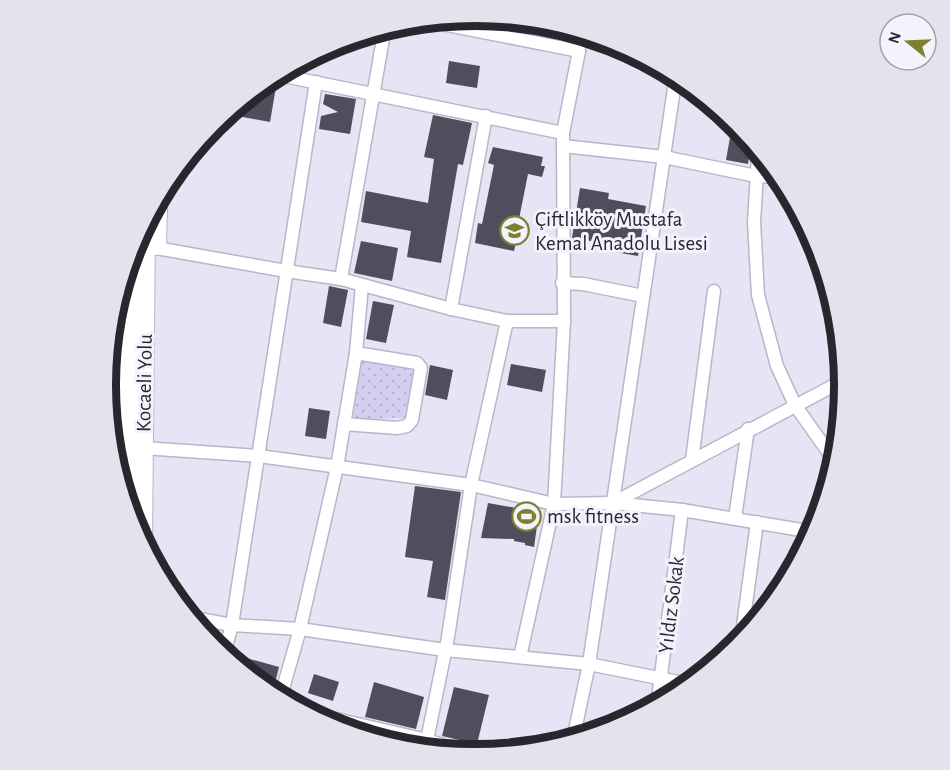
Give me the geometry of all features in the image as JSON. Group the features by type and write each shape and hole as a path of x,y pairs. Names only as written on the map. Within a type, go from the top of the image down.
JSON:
{"highway":[{"path":"144,352 154,279 157,219"},
{"name":"Kocaeli̇ Yolu","path":"142,521 145,243"},
{"path":"122,454 121,330 123,310"}],"street":[{"path":"452,26 579,51"},
{"path":"341,279 383,38"},
{"path":"519,657 554,504 564,321 563,133 579,41"},
{"path":"290,77 563,133"},
{"path":"227,644 232,625 316,82"},
{"path":"575,730 589,664 674,86"},
{"path":"451,309 486,116"},
{"path":"563,146 664,157 768,177"},
{"path":"757,163 754,222 758,295 777,366 795,405 828,452"},
{"path":"156,248 341,279 451,309 507,321 564,321"},
{"path":"562,283 582,284 644,296"},
{"path":"283,689 300,629 337,468 356,353 362,285"},
{"path":"692,460 714,291"},
{"path":"427,741 445,650 471,485 507,321"},
{"path":"344,424 397,428 407,426 412,420 421,368 417,363 356,353"},
{"path":"613,503 834,385"},
{"path":"735,518 748,429"},
{"path":"143,448 258,456 471,485 554,504 613,503 682,510 804,530"},
{"name":"Yıldız Sokak","path":"659,694 682,510"},
{"path":"743,624 757,522"},
{"path":"203,620 232,625 300,629 445,650 589,664 678,682"},
{"path":"370,728 410,739"}],"shaded area":[{"path":"362,360 416,369 405,418 353,419"}],"building":[{"path":"449,61 480,66 477,88 446,83"},
{"path":"276,85 270,122 237,116"},
{"path":"325,94 356,99 350,134 319,129 321,116 338,112 323,104"},
{"path":"433,115 472,123 463,165 458,164 441,263 407,257 411,231 361,222 366,191 428,203 434,159 424,157"},
{"path":"731,133 750,154 748,164 726,160"},
{"path":"493,147 543,157 541,166 545,166 542,177 528,174 517,229 521,230 519,242 516,242 514,251 475,243 478,223 482,224 494,165 488,163"},
{"path":"580,188 609,193 608,199 646,206 638,256 609,251 610,244 572,238"},
{"path":"361,241 398,248 392,281 354,273"},
{"path":"329,286 348,290 341,327 323,323"},
{"path":"373,301 394,305 386,343 366,339"},
{"path":"511,364 546,370 542,392 507,385"},
{"path":"430,365 453,370 447,400 425,395"},
{"path":"309,408 330,411 326,439 305,436"},
{"path":"415,486 461,492 445,600 427,597 433,561 405,557"},
{"path":"488,503 539,512 534,547 514,541 514,539 481,538"},
{"path":"239,656 279,667 275,684"},
{"path":"314,674 339,682 333,701 308,693"},
{"path":"374,682 424,697 416,729 365,717"},
{"path":"454,687 489,695 477,744 442,736"}],"place":[{"name":"Çiftlikköy Mustafa Kemal Anadolu Lisesi","path":"514,231"},
{"name":"msk fitness","path":"526,516"}]}
